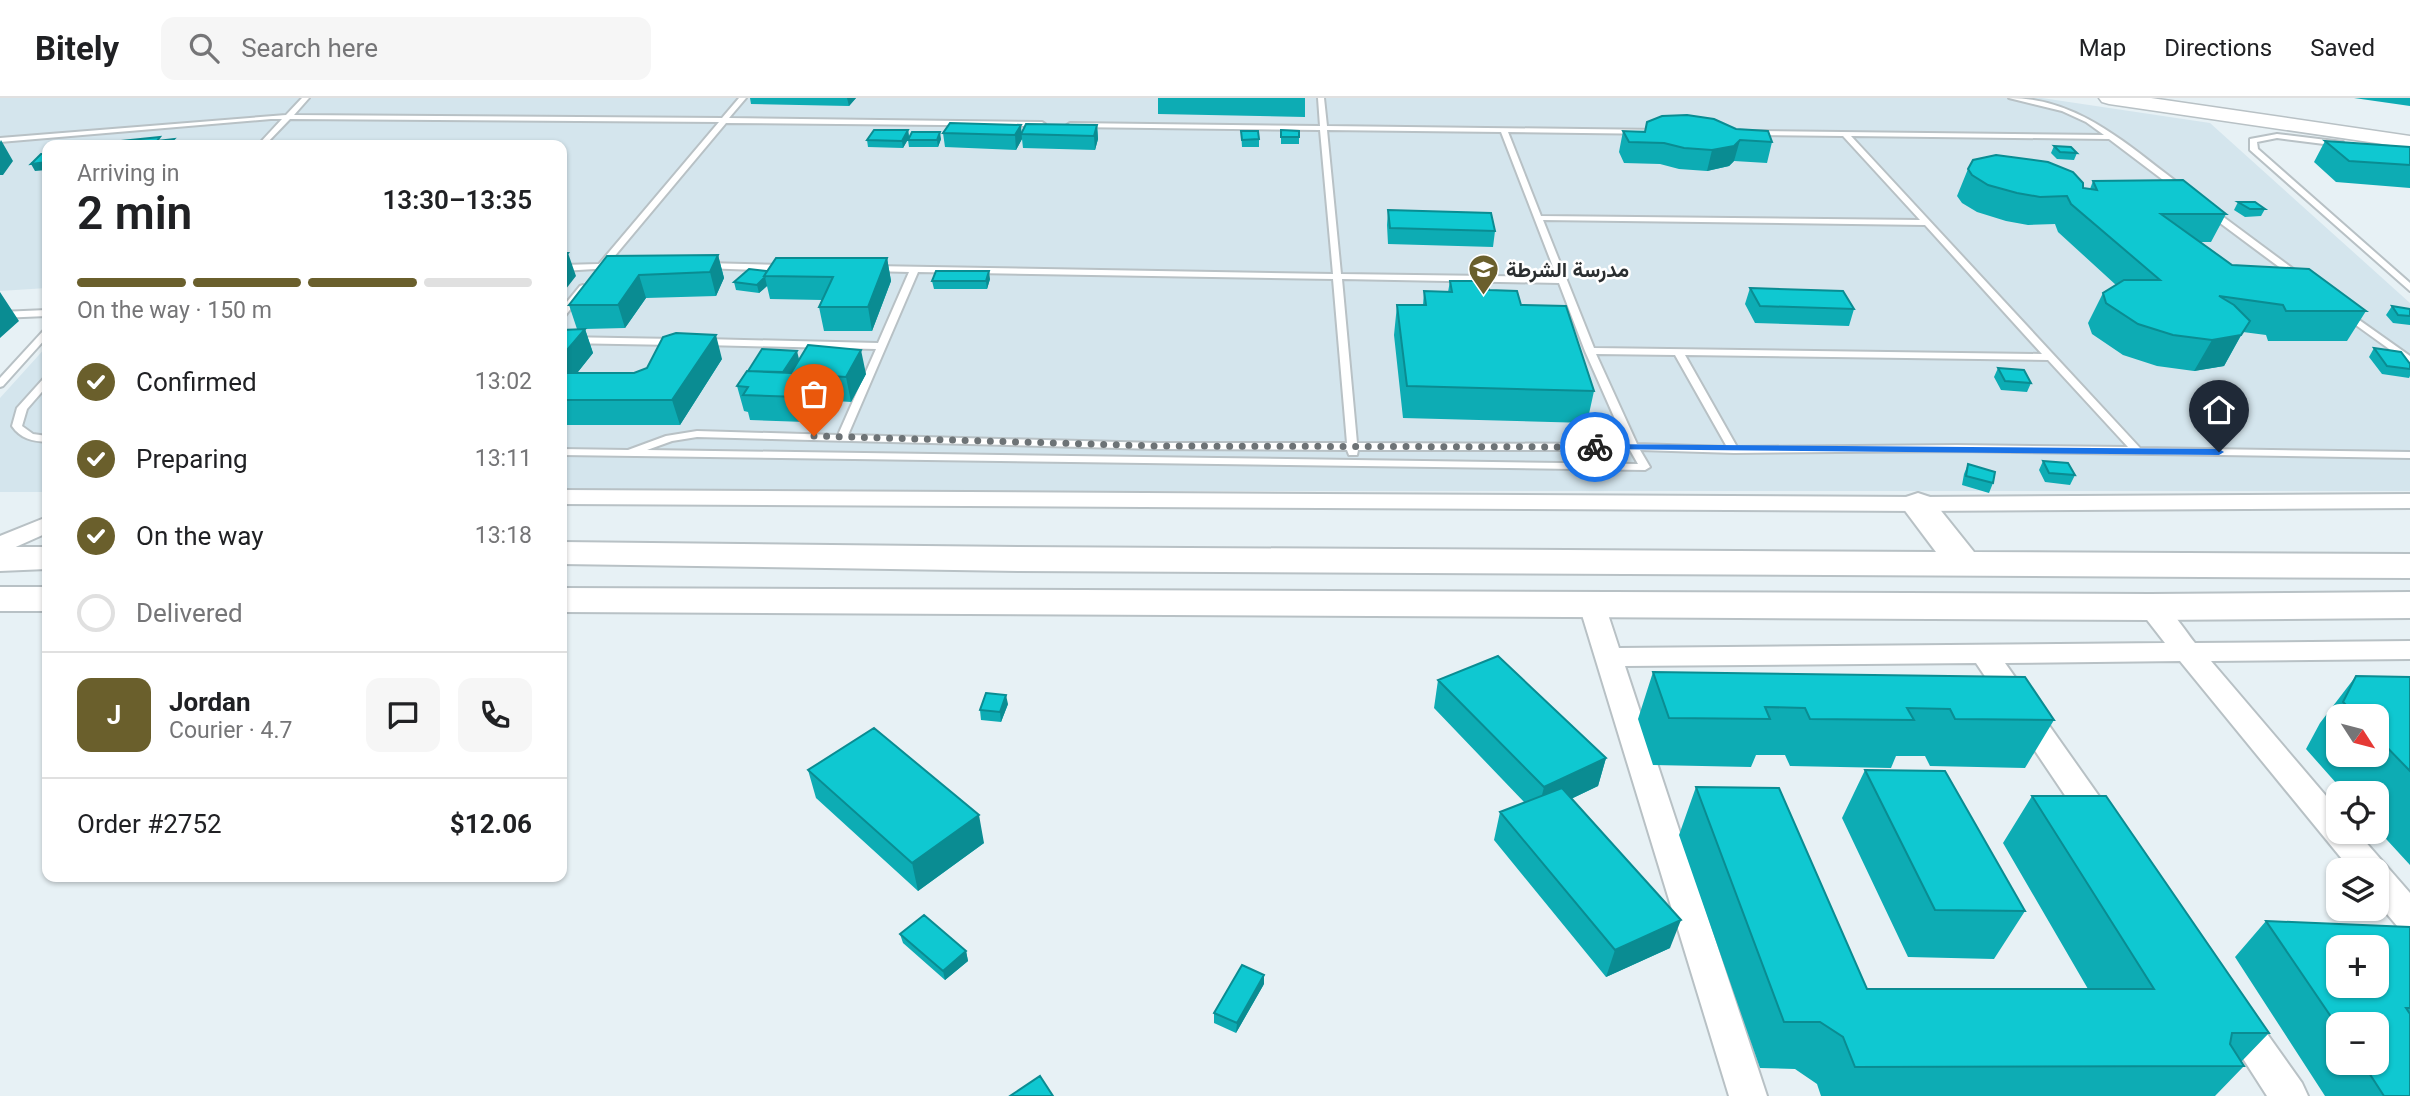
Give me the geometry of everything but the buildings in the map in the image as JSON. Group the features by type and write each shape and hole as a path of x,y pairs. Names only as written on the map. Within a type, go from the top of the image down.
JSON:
{"highway":[{"path":"1917,504 1963,563"},
{"path":"567,553 1033,559 2410,566"},
{"path":"0,559 42,558"},
{"path":"0,599 42,599"},
{"path":"567,600 2150,607 2410,605"}],"street":[{"path":"2109,98 2410,142"},
{"path":"567,496 1917,504 2410,501"},
{"path":"0,546 42,526"},
{"path":"1592,605 1748,1096"},
{"path":"2150,607 2360,858"},
{"path":"1608,657 2410,650"},
{"path":"1984,654 2117,846"},
{"path":"2389,893 2410,918"},
{"path":"2219,994 2289,1096"}],"lane":[{"path":"266,140 306,98"},
{"path":"567,308 743,98"},
{"path":"1321,98 1354,464"},
{"path":"2012,98 2072,111 2095,122 2189,195"},
{"path":"0,140 288,117 1668,132"},
{"path":"567,452 1645,467 1633,447 1590,351 1504,130"},
{"path":"1749,133 2111,137"},
{"path":"1845,134 2137,451"},
{"path":"2346,145 2277,136 2253,141 2254,150 2410,288"},
{"path":"2200,203 2299,278"},
{"path":"1538,218 1927,223"},
{"path":"567,268 620,265"},
{"path":"700,266 794,268"},
{"path":"861,268 1562,280"},
{"path":"842,437 915,269"},
{"path":"2332,303 2410,361"},
{"path":"0,315 42,313"},
{"path":"0,384 42,338"},
{"path":"567,340 882,346"},
{"path":"1590,351 2051,357"},
{"path":"1678,352 1734,450"},
{"path":"42,386 22,408 17,426 22,433 42,439"},
{"path":"626,454 670,438 697,434 1157,446 1633,447 1734,450 1957,448 2410,456"}],"shaded area":[{"name":"مدرسة الشرطة","path":"0,98 2042,98 2210,123 2410,303 2410,491 567,491 567,140 42,140 42,288 0,291"},
{"path":"42,352 42,492 0,492 0,398"}],"way so far":[{"path":"814,436 1157,446 1595,447"}],"place":[{"name":"مدرسة الشرطة","path":"1483,297"}],"route":[{"path":"1595,447 2219,452"}]}
